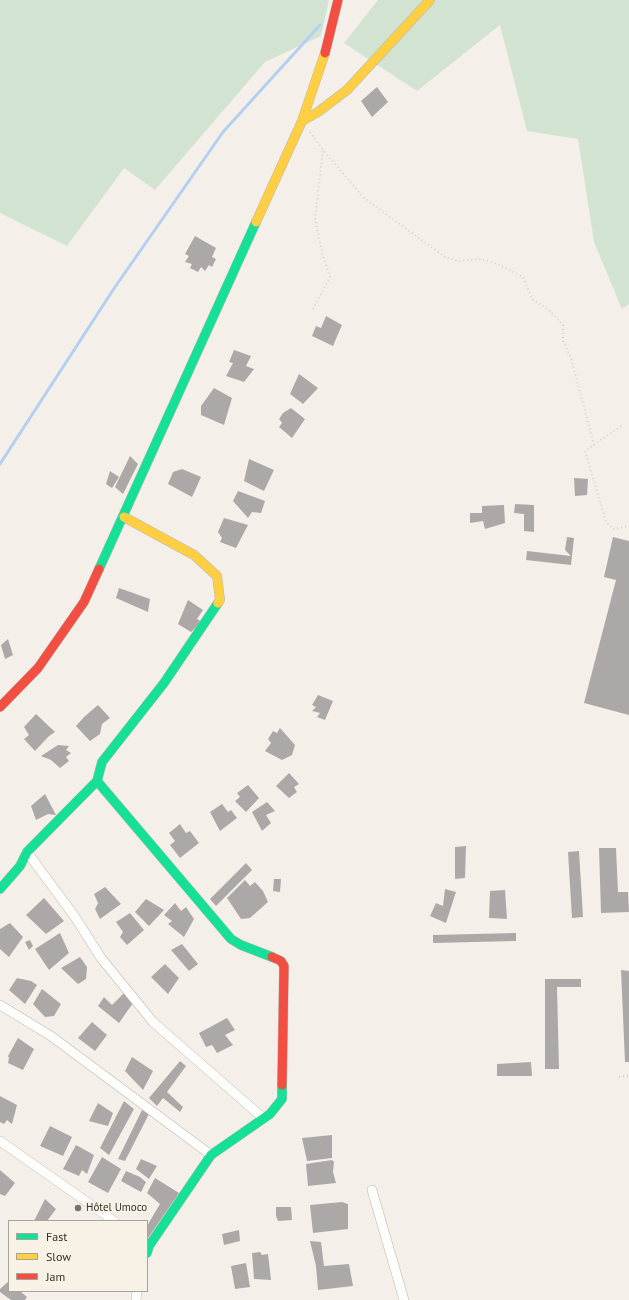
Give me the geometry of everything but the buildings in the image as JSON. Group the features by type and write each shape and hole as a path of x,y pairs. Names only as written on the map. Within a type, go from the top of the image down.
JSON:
{"street":[{"path":"0,707 38,668 84,602 124,517 302,121 328,43 338,0"},
{"path":"302,121 318,112 347,90 430,0"},
{"path":"0,889 20,866 27,852 97,781 102,762 164,683 220,600 217,576 194,555 124,517"},
{"path":"97,781 231,939 241,945 281,960 284,966 282,1100 270,1114 211,1155 148,1248"},
{"path":"27,852 75,917 101,958 153,1022 263,1118"},
{"path":"0,1005 51,1036 211,1155"},
{"path":"0,1141 113,1220"},
{"path":"372,1190 404,1300"}],"path":[{"path":"302,121 323,150 364,198 445,257 458,261 481,259 500,265 523,277 532,299 549,310 563,325 563,341 571,358 594,445"},
{"path":"312,309 330,277 323,256 315,219 323,150"},
{"path":"621,426 586,451 606,522 612,529 629,526"},
{"path":"619,1077 629,1076"}],"green space":[{"path":"0,0 329,0 321,36 265,62 155,190 124,168 67,246 0,213"},
{"path":"378,0 629,0 629,304 622,309 594,242 578,139 527,131 500,25 417,91 344,43"}],"waterway":[{"path":"0,464 115,287 223,132 320,25"}],"traffic: fast":[{"path":"99,569 256,222"},
{"path":"0,889 20,866 27,852 97,781 102,762 164,683 218,603"},
{"path":"97,781 231,939 241,945 272,957"},
{"path":"148,1250 211,1155 270,1114 282,1099 282,1085"}],"traffic: slow":[{"path":"302,121 318,112 347,90 430,0"},
{"path":"256,222 302,121 325,53"},
{"path":"124,517 194,555 217,576 220,600 218,603"}],"traffic: jam":[{"path":"325,53 338,0"},
{"path":"0,707 38,668 84,602 99,569"},
{"path":"272,957 281,961 284,966 282,1085"}],"place":[{"name":"Hôtel Umoco","path":"78,1208"}]}
